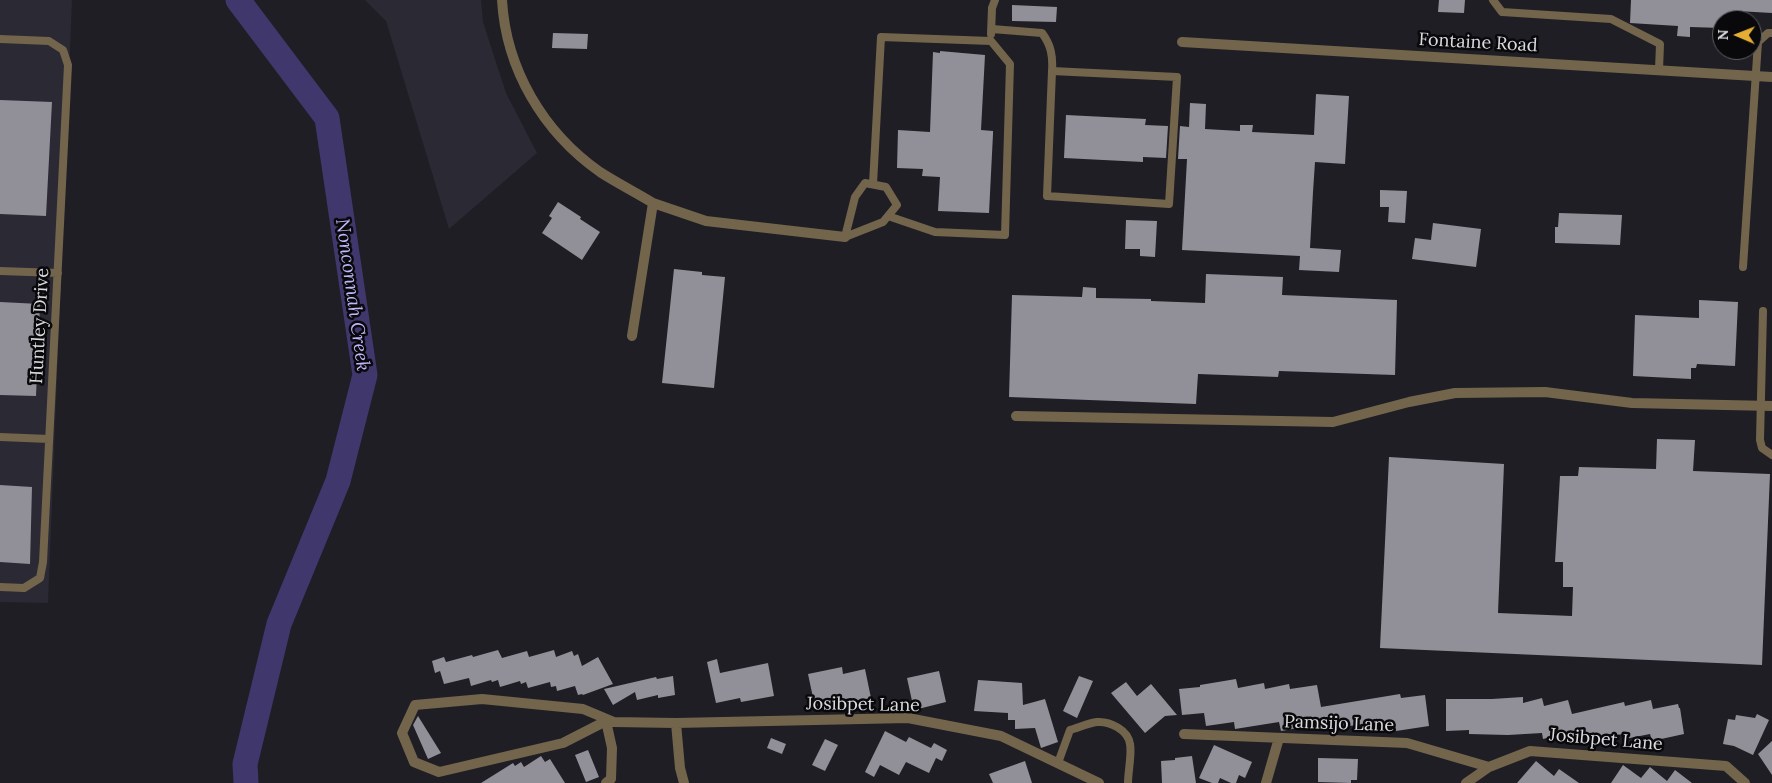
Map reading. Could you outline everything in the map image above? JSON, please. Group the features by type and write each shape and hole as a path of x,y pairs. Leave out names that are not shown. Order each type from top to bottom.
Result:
{"street":[{"path":"502,0 505,24 515,63 530,96 550,125 588,163 653,203 706,222 845,237"},
{"name":"Fontaine Road","path":"1182,42 1772,77"},
{"path":"632,336 653,203"},
{"path":"1016,416 1333,422 1409,402 1454,393 1544,392 1632,404 1772,406"},
{"path":"482,699 583,709 610,721 563,743 439,772 414,762 402,733 415,705 482,699"},
{"name":"Josibpet Lane","path":"610,721 676,723 908,718 1001,736 1099,783"},
{"path":"606,783 611,779 612,748 610,721"},
{"path":"676,723 680,768 684,783"},
{"name":"Pamsijo Lane","path":"1184,734 1407,743 1489,767"},
{"path":"1266,783 1279,738"},
{"name":"Josibpet Lane","path":"1466,783 1489,767 1530,751 1726,766 1744,780 1745,783"}],"lane":[{"path":"888,216 935,232 1005,235 1010,64 991,41 992,8 995,0"},
{"path":"1493,0 1502,12 1611,20 1660,44 1659,70"},
{"path":"992,29 1042,33 1049,42 1053,58 1052,70 1047,196 1169,204 1177,77 1052,70"},
{"path":"1743,267 1758,42 1772,33"},
{"path":"872,184 881,37 991,41"},
{"name":"Huntley Drive","path":"0,39 49,41 63,50 68,65 43,562 40,578 24,588 0,587"},
{"path":"865,183 886,187 897,205 888,216 883,222 845,237 855,197 865,183"},
{"path":"0,271 58,272"},
{"path":"1763,311 1760,440 1762,448 1772,455"},
{"path":"0,437 48,439"},
{"path":"1058,764 1070,730 1098,722 1106,724 1118,728 1127,734 1130,745 1128,783"}],"shaded area":[{"path":"0,0 72,0 48,603 0,602"},
{"path":"365,0 481,0 483,22 506,93 537,153 449,229 386,21"}],"building":[{"path":"1439,0 1465,0 1464,13 1438,12"},
{"path":"1631,0 1772,0 1772,13 1762,12 1762,10 1712,10 1712,28 1690,27 1690,37 1677,36 1678,26 1630,23"},
{"path":"1012,5 1057,7 1056,22 1012,21"},
{"path":"553,33 588,34 587,49 552,48"},
{"path":"940,51 985,55 981,130 993,131 989,213 938,211 940,177 922,176 923,169 897,168 898,130 930,132 933,52 940,53"},
{"path":"1316,94 1349,96 1345,164 1315,162 1313,192 1310,248 1341,250 1339,272 1299,270 1300,256 1182,250 1187,159 1178,159 1180,126 1189,127 1190,103 1206,104 1205,129 1240,131 1240,125 1253,125 1252,132 1314,135"},
{"path":"0,100 52,102 46,216 0,214"},
{"path":"1066,115 1146,119 1145,125 1168,126 1166,158 1143,157 1143,162 1064,158"},
{"path":"1380,190 1407,191 1405,223 1388,222 1389,207 1380,207"},
{"path":"558,202 600,232 582,260 542,233 552,218 549,216"},
{"path":"1559,213 1622,215 1620,245 1555,243 1555,227 1558,227"},
{"path":"1126,220 1157,221 1155,257 1140,256 1140,249 1125,249"},
{"path":"1433,223 1481,229 1476,267 1412,259 1415,238 1431,240"},
{"path":"674,269 702,272 702,275 725,277 714,388 662,383"},
{"path":"1206,274 1283,277 1282,295 1397,300 1395,375 1279,371 1278,377 1198,374 1196,404 1009,397 1012,295 1082,297 1083,287 1096,288 1096,298 1151,299 1151,301 1205,303"},
{"path":"1699,300 1738,302 1735,366 1697,364 1696,368 1691,368 1691,379 1633,376 1635,315 1699,318"},
{"path":"0,302 40,304 36,396 0,395"},
{"path":"1657,439 1695,440 1693,471 1770,474 1762,665 1380,648 1389,457 1504,464 1498,613 1572,616 1573,587 1563,587 1563,562 1555,562 1560,476 1578,476 1579,467 1656,469"},
{"path":"0,485 32,487 30,564 0,562"},
{"path":"498,650 502,658 527,651 529,657 554,650 556,657 572,651 574,656 578,654 582,666 598,657 613,684 578,695 575,686 557,691 556,686 551,687 550,682 528,688 526,682 521,684 520,681 500,687 498,680 492,682 491,680 471,686 469,678 444,684 440,671 435,673 432,661 444,657 446,662"},
{"path":"717,659 720,673 768,663 774,696 741,702 740,698 716,703 707,662"},
{"path":"842,667 843,674 865,669 871,698 815,707 808,674"},
{"path":"939,671 946,702 914,710 907,678"},
{"path":"673,676 675,695 658,698 658,695 637,700 635,692 613,705 604,689 656,677 657,679"},
{"path":"1079,676 1093,681 1077,718 1063,711"},
{"path":"1236,679 1238,688 1264,683 1265,689 1289,684 1290,689 1317,685 1321,707 1400,694 1401,698 1425,695 1429,726 1396,731 1395,725 1370,727 1370,723 1343,727 1343,723 1315,727 1315,725 1281,731 1279,722 1235,729 1234,722 1206,726 1204,713 1182,715 1179,689 1200,687 1200,685"},
{"path":"978,680 1022,683 1023,705 1045,699 1058,742 1041,748 1035,728 1015,729 1015,720 1008,720 1008,713 974,711"},
{"path":"1126,682 1137,696 1151,684 1177,715 1165,716 1145,733 1111,693"},
{"path":"1523,697 1523,703 1542,698 1544,706 1568,700 1572,714 1624,702 1625,706 1651,700 1653,709 1678,704 1684,734 1652,741 1650,734 1625,739 1623,734 1617,735 1617,733 1570,743 1567,733 1543,739 1542,733 1508,735 1469,734 1469,730 1446,731 1446,699"},
{"path":"1757,714 1769,720 1753,755 1734,746 1723,744 1728,719 1735,720 1736,715 1755,718"},
{"path":"418,716 441,753 428,759 413,725"},
{"path":"885,731 906,742 909,737 931,748 934,743 947,750 942,761 936,758 929,773 906,762 899,775 880,765 874,777 865,772"},
{"path":"771,738 786,744 782,754 767,748"},
{"path":"825,739 838,745 825,771 812,765"},
{"path":"1772,741 1772,775 1758,754"},
{"path":"1214,745 1252,762 1245,778 1239,775 1236,783 1220,778 1218,783 1212,783 1199,778"},
{"path":"588,750 599,777 586,782 575,755"},
{"path":"541,756 545,762 550,759 565,783 481,783 513,763 515,766 521,762 524,767"},
{"path":"1192,756 1196,783 1162,783 1161,761"},
{"path":"1318,758 1358,759 1357,780 1351,780 1351,783 1318,782"},
{"path":"1025,761 1032,783 993,783 989,774"},
{"path":"1536,761 1554,776 1559,769 1579,783 1517,783"},
{"path":"1623,765 1641,778 1650,767 1667,781 1675,770 1692,783 1611,783"}],"waterway":[{"name":"Nonconnah Creek","path":"238,0 327,118 365,375 338,481 279,624 245,764 246,783"}]}
